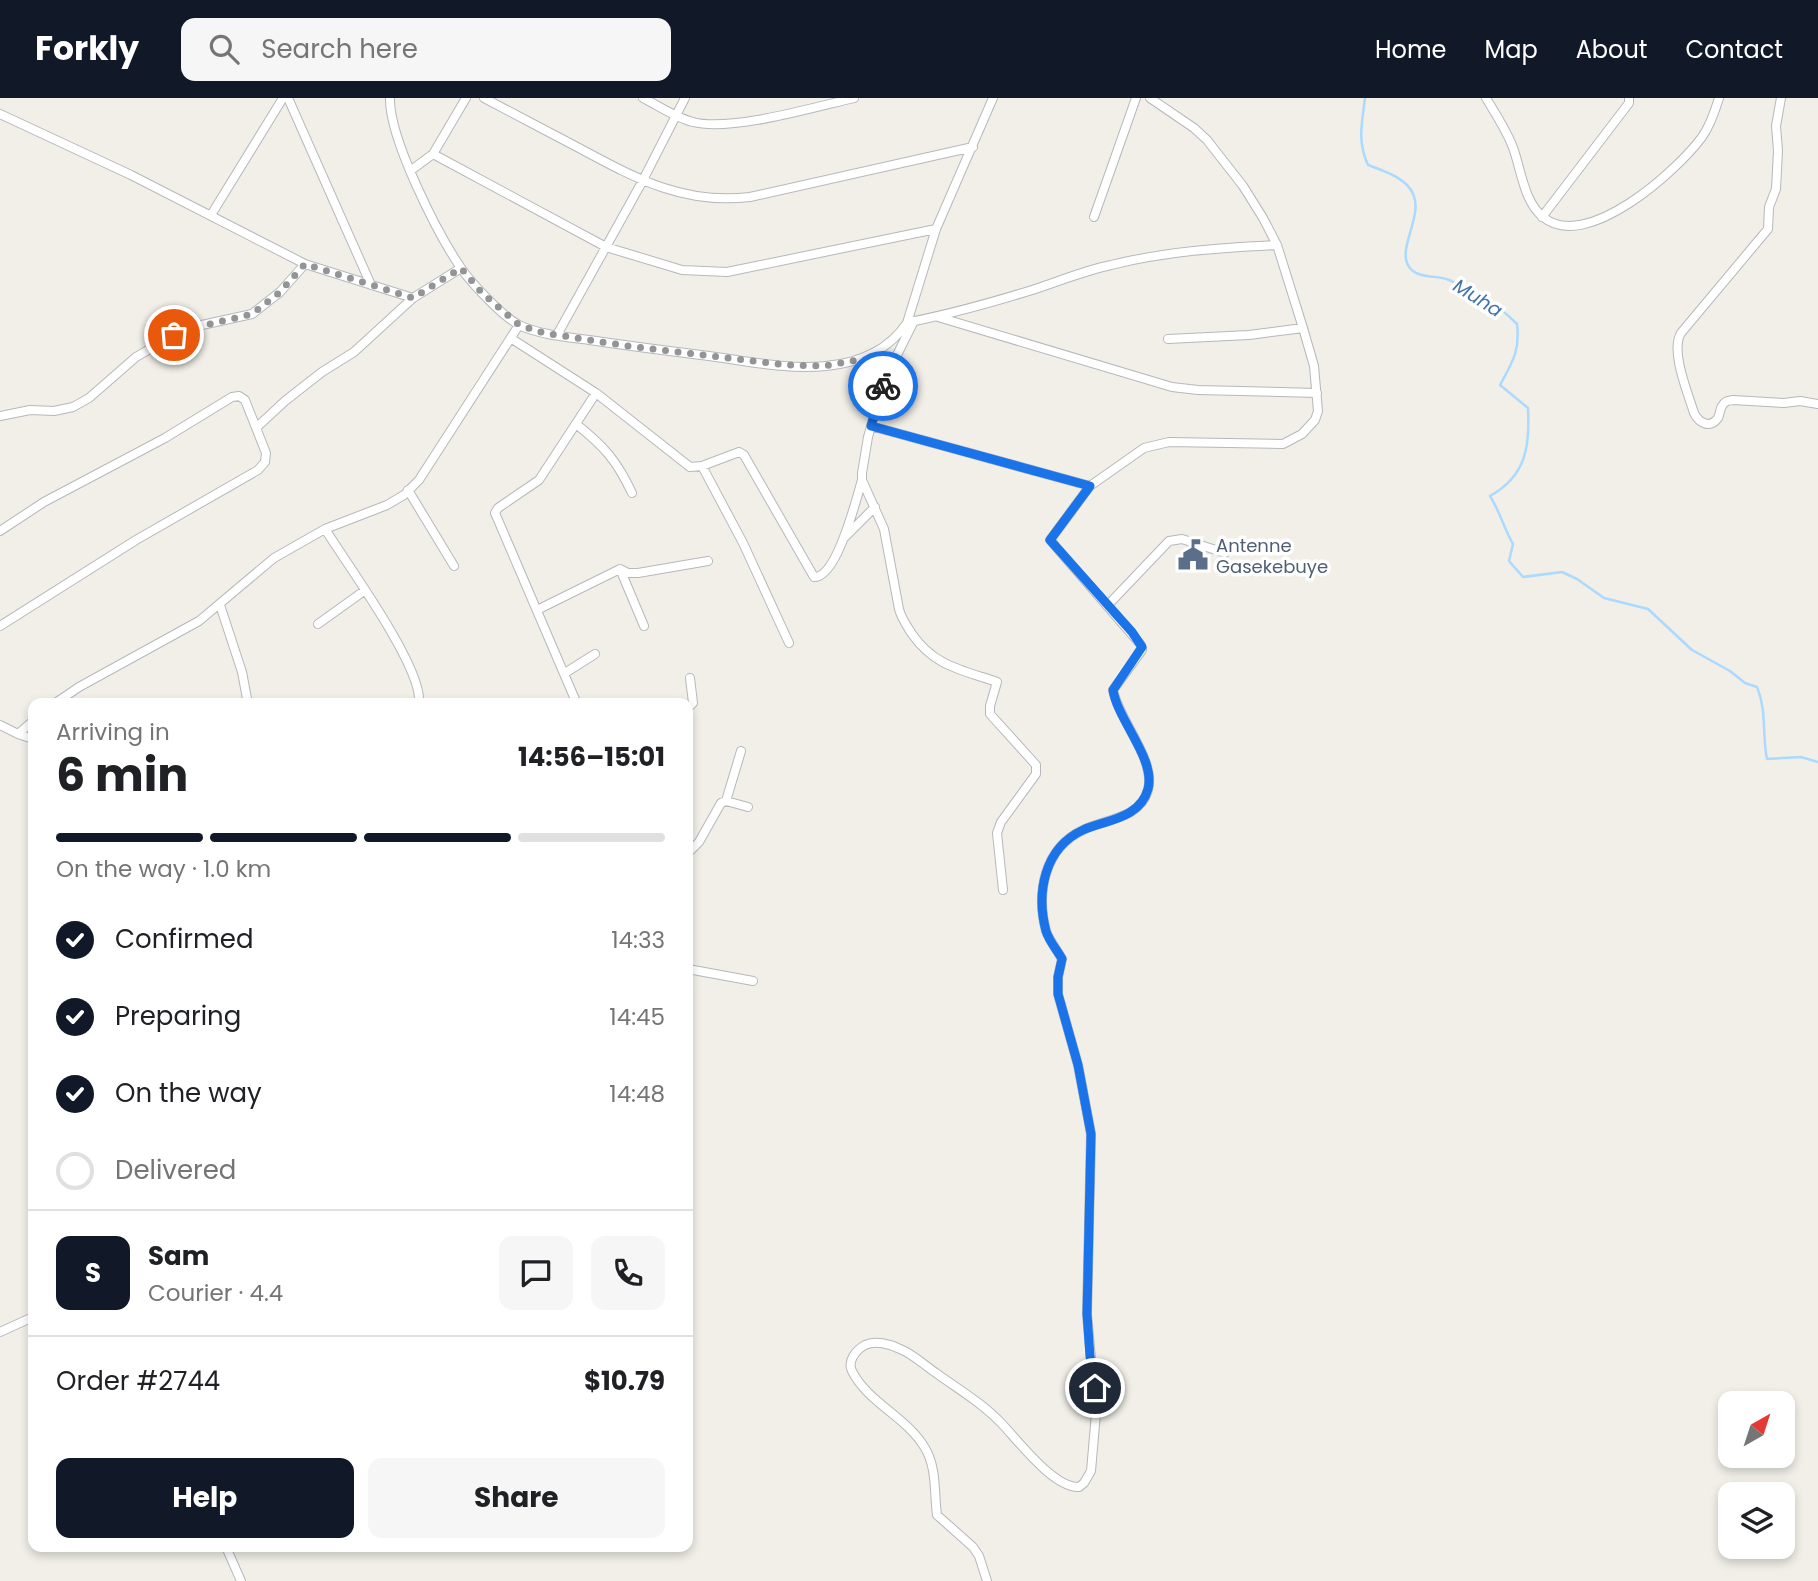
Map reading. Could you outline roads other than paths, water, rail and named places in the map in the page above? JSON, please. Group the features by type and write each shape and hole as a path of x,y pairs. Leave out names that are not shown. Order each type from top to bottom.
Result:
{"street":[{"path":"211,215 286,98"},
{"path":"286,98 371,285"},
{"path":"390,98 389,108 396,134 410,171 461,268 482,293 519,325 557,335 786,365 824,366 863,359 890,342 911,322 1028,291 1082,272 1203,248 1277,245"},
{"path":"410,171 433,154 466,98"},
{"path":"484,98 642,182 692,196 727,200 973,146"},
{"path":"643,98 693,122 716,124 752,120 854,98"},
{"path":"557,335 685,98"},
{"path":"512,339 596,393 690,467 702,466 739,452 744,455 814,577 822,577 828,571 843,539 862,480 871,426 886,376 911,322 936,229 993,98"},
{"path":"1094,217 1136,98"},
{"path":"987,1581 979,1556 973,1547 937,1515 932,1465 925,1447 907,1427 880,1406 852,1372 850,1365 851,1359 860,1348 868,1343 898,1347 974,1400 1003,1425 1039,1463 1063,1482 1079,1487 1091,1471 1097,1402 1087,1314 1091,1134 1078,1065 1058,994 1062,959 1046,933 1044,877 1046,866 1071,838 1084,829 1126,814 1137,807 1147,790 1147,765 1113,690 1142,647 1132,632 1050,540 1090,486 1144,448 1155,443 1213,441 1272,445 1294,440 1315,420 1318,411 1314,366 1304,328 1277,245 1264,218 1221,157 1194,128 1150,98"},
{"path":"1486,98 1512,145 1531,201 1542,217 1556,225 1580,226 1613,212 1644,193 1688,155 1704,134 1718,98"},
{"path":"1542,217 1629,103 1629,98"},
{"path":"1781,98 1776,127 1776,189 1769,207 1768,229 1681,333 1678,338 1678,358 1694,414 1703,424 1709,425 1715,421 1727,401 1818,404"},
{"path":"0,114 211,215 305,264 413,298"},
{"path":"433,154 606,247 682,270 727,272 936,229"},
{"path":"0,416 30,410 54,411 73,407 89,398 136,357 174,335 252,314 280,292 305,264"},
{"path":"257,427 322,372 354,352 413,298 461,268"},
{"path":"938,317 1172,387 1317,393"},
{"path":"63,698 199,621 274,558 325,529 387,505 408,490 419,480 519,325"},
{"path":"1168,338 1249,335 1304,328"},
{"path":"876,352 892,365"},
{"path":"863,359 886,376"},
{"path":"575,698 495,513 498,508 539,480 596,393"},
{"path":"0,531 44,502 165,438 232,397 239,396 244,400 257,427 266,453 265,462 258,470 136,540 0,626"},
{"path":"576,424 610,453 632,493"},
{"path":"871,426 1090,486"},
{"path":"702,466 743,543 789,643"},
{"path":"862,480 884,529 903,620 929,655 997,682 989,706 990,714 1036,765 1036,774 1001,822 997,833 1003,890"},
{"path":"408,490 454,566"},
{"path":"843,539 875,507"},
{"path":"325,529 401,648 419,698"},
{"path":"1108,605 1169,541 1182,539 1225,553"},
{"path":"620,569 628,573 638,573 708,561"},
{"path":"537,610 620,569"},
{"path":"620,569 644,626"},
{"path":"318,624 364,591"},
{"path":"220,606 242,672 247,698"},
{"path":"565,673 595,654"},
{"path":"690,678 692,698"},
{"path":"0,724 28,737"},
{"path":"18,734 28,725"},
{"path":"693,848 721,803 726,800 741,751"},
{"path":"726,800 748,807"},
{"path":"693,969 753,981"},
{"path":"0,1332 28,1319"},
{"path":"228,1552 241,1581"}],"waterway":[{"name":"Muha","path":"1365,98 1361,140 1368,165 1399,178 1414,195 1416,207 1407,242 1407,263 1417,273 1451,281 1465,291 1487,300 1517,324 1514,356 1500,385 1528,408 1526,448 1518,470 1502,488 1490,496 1513,544 1509,561 1523,577 1562,572 1604,598 1648,609 1692,650 1730,671 1745,683 1757,687 1762,705 1767,759 1801,757 1818,762"}],"place":[{"name":"Antenne Gasekebuye","path":"1193,555"}]}
